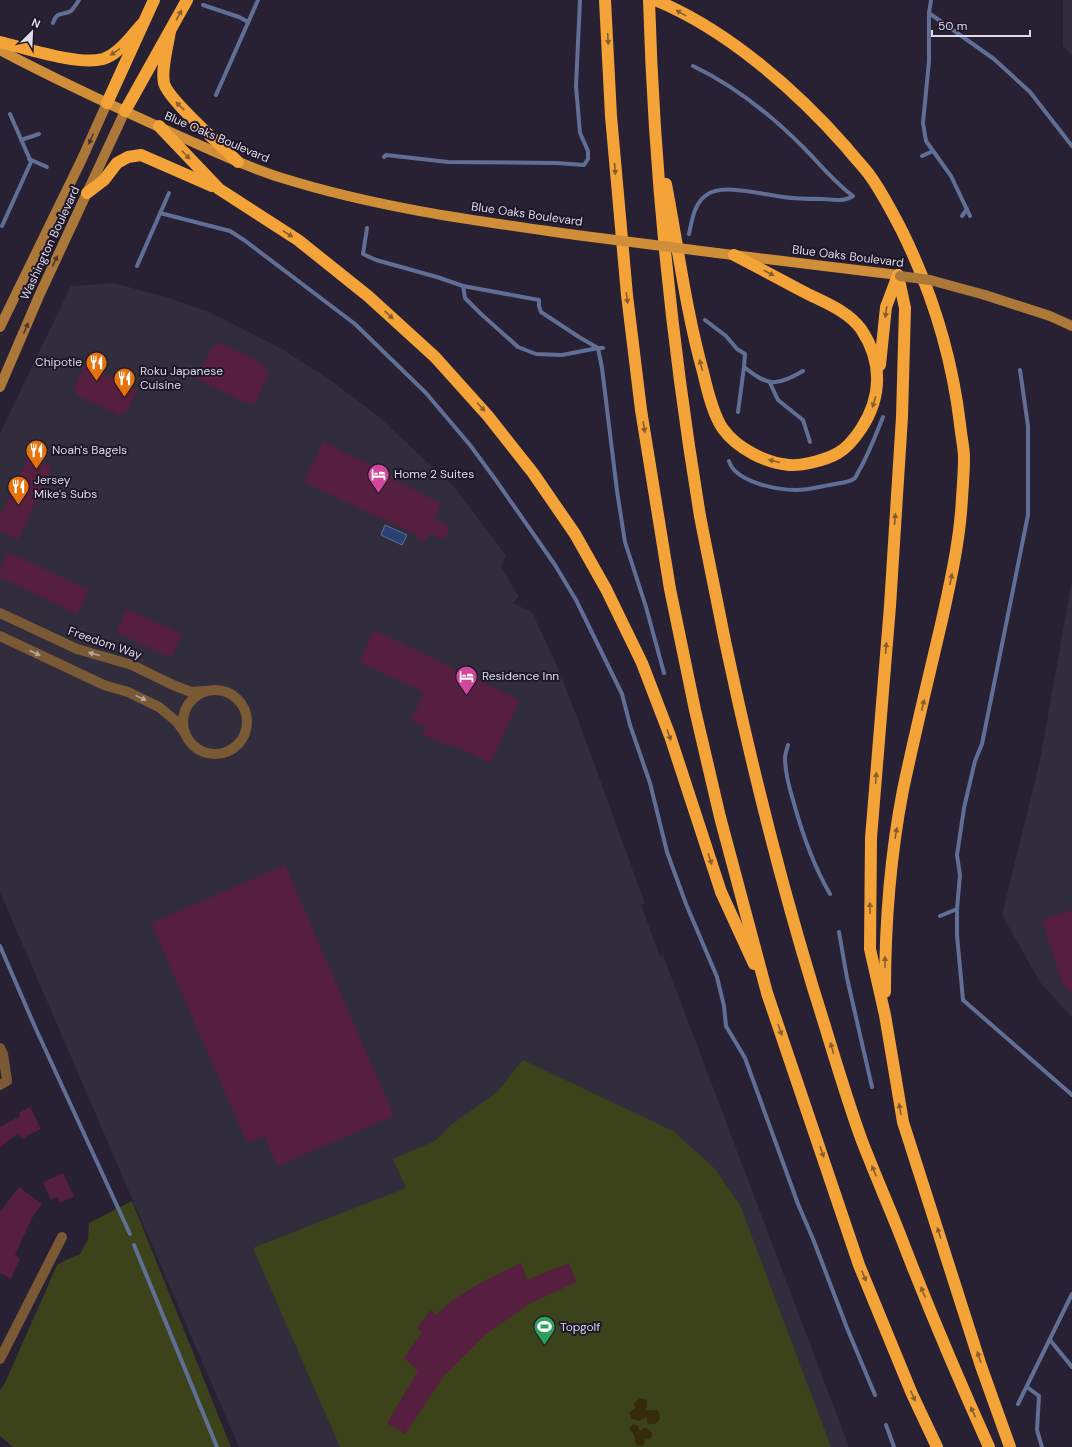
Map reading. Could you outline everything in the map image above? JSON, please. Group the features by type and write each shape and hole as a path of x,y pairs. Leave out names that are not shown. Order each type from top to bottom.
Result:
{"highway":[{"path":"107,103 154,0"},
{"path":"125,111 187,0"},
{"path":"605,0 611,116 627,295 642,410 670,589 695,710 720,817 767,993 859,1265 912,1394 937,1447"},
{"path":"649,0 650,53 654,118 668,290 683,405 701,517 738,704 764,815 795,929 862,1140 956,1375 989,1447"},
{"path":"656,0 706,26 770,72 798,97 836,136 869,174 911,250 944,339 953,376 964,456 958,540 904,790 895,842 885,942 885,1015"},
{"path":"0,42 77,60 103,59 118,51 142,24"},
{"path":"170,31 163,73 164,84 174,100 238,162"},
{"path":"654,118 696,347 710,399 723,428 740,446 761,458 790,465 814,462 838,453 855,437 869,416 876,398 886,307 899,275"},
{"path":"159,126 219,189"},
{"path":"87,193 104,180 117,163 128,157 141,154 219,189 298,240 368,296 435,357 488,416 533,473 575,534 606,589 642,663 670,736 721,892 767,993"},
{"path":"734,255 842,311 860,329 874,356 878,378"},
{"path":"899,275 905,308 902,417 890,606 871,838 870,949 885,1015 903,1122 981,1366 1010,1447"}],"main road":[{"name":"Blue Oaks Boulevard","path":"0,50 83,93 238,162 280,178 340,194 426,212 576,235 930,280 985,295 1050,316 1072,326"},
{"name":"Washington Boulevard","path":"0,327 81,161 107,103"},
{"name":"Washington Boulevard","path":"0,387 39,296 125,111"}],"street":[{"name":"Freedom Way","path":"0,613 77,649 132,665 191,692 204,691"},
{"path":"0,636 104,685 128,692 159,707 176,722 195,747 210,754 227,752 240,742 245,735 247,727 248,718 246,710 236,696 229,692 220,690 204,691 196,695 186,708 183,716 185,733"},
{"path":"0,1048 3,1054 7,1081 0,1085"},
{"path":"0,1358 62,1237"}],"shaded area":[{"path":"1063,0 1072,0 1072,56 1063,46"},
{"path":"114,283 169,298 209,312 282,349 333,382 378,416 456,489 506,556 501,567 519,597 512,603 532,612 557,666 579,722 645,904 641,905 660,956 663,955 849,1447 239,1447 0,892 0,433 71,286"},
{"path":"1072,580 1072,1017 1040,982 1002,915 1040,760"}],"green space":[{"name":"Topgolf","path":"523,1060 673,1131 714,1168 740,1205 831,1447 340,1447 253,1248 406,1188 393,1159 435,1141 451,1125 496,1093"},
{"path":"132,1201 231,1447 13,1447 0,1436 0,1390 5,1383 57,1265 80,1254 88,1240 89,1223"}],"sand":[{"path":"640,1398 647,1400 647,1410 656,1410 659,1412 660,1419 655,1424 648,1424 646,1417 640,1421 632,1419 629,1413 635,1408 634,1403"},
{"path":"633,1424 638,1426 640,1431 647,1428 652,1433 650,1439 645,1438 644,1445 641,1446 636,1444 634,1435 630,1430 630,1427"}],"water":[{"path":"385,525 407,535 402,545 381,535"}],"building":[{"path":"218,342 267,366 265,370 269,372 254,405 246,401 245,403 197,379 213,345 216,347"},
{"path":"85,364 137,390 127,412 123,410 120,416 75,394 77,390 73,389"},
{"name":"Home 2 Suites","path":"323,442 393,476 392,479 441,503 434,519 450,528 444,540 430,533 425,542 415,537 416,535 304,482"},
{"path":"29,456 52,467 18,540 0,531 0,516"},
{"path":"8,552 89,590 77,614 0,577 0,569"},
{"path":"127,609 182,634 171,658 116,632"},
{"name":"Residence Inn","path":"374,630 520,700 490,763 451,744 450,747 422,734 426,727 411,720 424,692 359,662"},
{"path":"285,865 394,1116 277,1166 264,1136 247,1143 151,923"},
{"path":"1072,910 1072,994 1063,985 1042,920"},
{"path":"30,1107 41,1129 22,1139 18,1133 0,1148 0,1127 20,1116 19,1113"},
{"path":"63,1173 74,1196 60,1203 57,1197 51,1200 43,1182"},
{"path":"19,1187 42,1204 32,1218 15,1255 20,1258 11,1279 0,1273 0,1212"},
{"path":"521,1263 527,1280 569,1263 576,1282 529,1304 484,1336 444,1376 405,1434 387,1423 418,1371 404,1358 422,1332 417,1328 431,1310 436,1315 450,1302 480,1283"}],"waterway":[{"path":"53,23 56,16 71,11 79,0"},
{"path":"216,95 258,0"},
{"path":"384,157 386,155 448,162 557,163 584,165 588,159 588,151 580,133 576,86 580,0"},
{"path":"931,0 929,13 929,61 923,123 926,141 951,176 970,216"},
{"path":"203,5 239,17 248,22"},
{"path":"929,13 994,59 1030,92 1072,146"},
{"path":"689,234 691,223 698,204 705,196 712,192 721,190 743,190 788,198 835,200 842,200 853,196 791,135 765,112 723,82 693,66"},
{"path":"2,226 31,162 10,114"},
{"path":"21,140 39,134"},
{"path":"922,156 933,151"},
{"path":"29,159 47,167"},
{"path":"137,266 169,193"},
{"path":"962,216 967,209"},
{"path":"160,213 230,231 355,324 426,393 470,445 555,565 576,600 622,694 630,725 650,783 667,852 686,904 717,977 724,1006 726,1026 745,1058 798,1204 875,1395"},
{"path":"367,228 363,254 376,260 463,286 539,300 541,312 598,348"},
{"path":"463,286 465,298 518,347 536,354 562,355 598,348"},
{"path":"705,320 726,336 737,349 745,354 744,367 760,378 766,381 779,382 803,371"},
{"path":"603,348 598,348 602,368 617,491 625,542 646,607 664,673"},
{"path":"738,412 744,367"},
{"path":"1020,370 1028,426 1028,515 982,744 975,761 964,808 957,855 960,875 957,909 957,935 963,1000 1072,1095"},
{"path":"770,383 778,400 803,420 810,442"},
{"path":"729,461 739,474 748,479 768,486 788,490 806,489 848,481 855,478 870,449 883,417"},
{"path":"788,745 785,755 785,763 800,825 818,872 830,894"},
{"path":"940,916 957,909"},
{"path":"839,932 847,978 872,1087"},
{"path":"0,946 35,1027 130,1234"},
{"path":"134,1245 217,1447"},
{"path":"1018,1404 1072,1294"},
{"path":"1050,1340 1072,1367"},
{"path":"1027,1387 1039,1396 1037,1430 1042,1447"},
{"path":"886,1425 894,1447"}],"place":[{"name":"Chipotle","path":"97,382"},
{"name":"Roku Japanese Cuisine","path":"125,398"},
{"name":"Noah's Bagels","path":"36,470"},
{"name":"Home 2 Suites","path":"379,494"},
{"name":"Jersey Mike's Subs","path":"19,506"},
{"name":"Residence Inn","path":"467,696"},
{"name":"Topgolf","path":"545,1346"}]}
